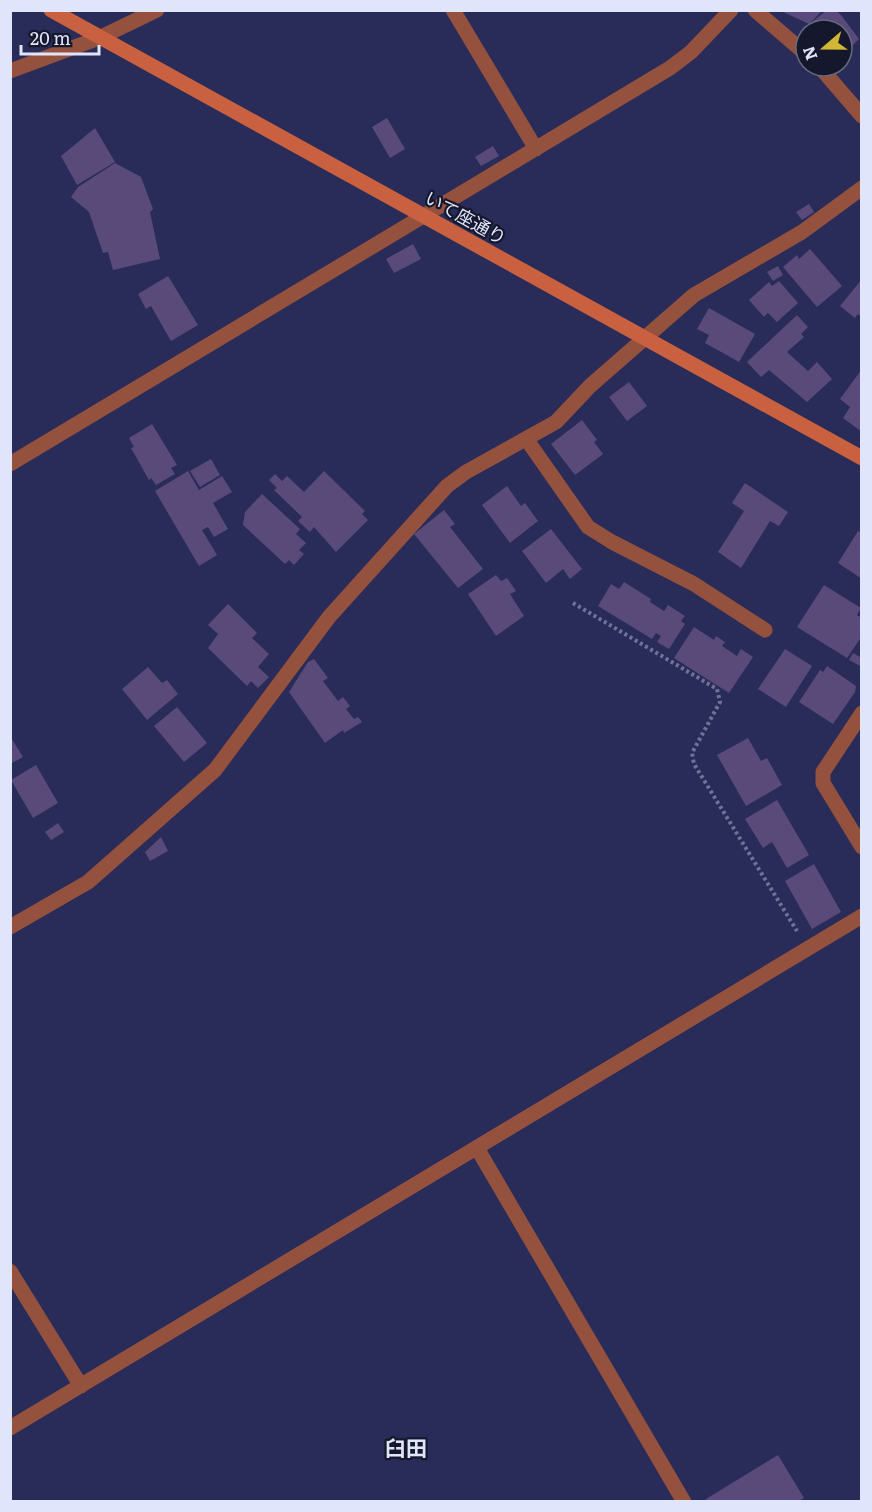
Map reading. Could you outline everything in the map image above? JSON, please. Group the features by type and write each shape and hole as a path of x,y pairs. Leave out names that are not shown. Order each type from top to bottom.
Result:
{"street":[{"name":"いて座通り","path":"51,10 861,458"},
{"path":"10,71 99,38 157,10"},
{"path":"453,10 536,149"},
{"path":"10,464 670,68 691,52 731,10"},
{"path":"754,10 794,44"},
{"path":"829,78 861,116"},
{"path":"10,927 88,882 215,770 329,617 447,486 466,472 556,422 643,339 694,295 802,232 861,188"},
{"path":"527,440 588,527 612,542 694,584 765,630"},
{"path":"861,713 823,772 823,783 861,848"},
{"path":"10,1428 861,916"},
{"path":"477,1148 684,1502"},
{"path":"10,1271 81,1386"}],"path":[{"path":"573,603 717,689 720,702 692,753 694,764 808,948"}],"building":[{"path":"779,10 823,10 815,18 796,18"},
{"path":"827,10 835,10 843,18 817,18"},
{"path":"854,32 859,39 854,44"},
{"path":"387,118 405,149 390,158 372,127"},
{"path":"95,128 115,162 77,185 61,156"},
{"path":"493,146 499,156 481,166 475,157"},
{"path":"115,163 141,177 153,209 150,212 160,259 113,270 108,252 103,253 89,212 71,197 78,187"},
{"path":"809,204 814,212 802,220 796,212"},
{"path":"413,244 421,259 394,273 386,259"},
{"path":"810,249 842,286 817,307 783,267 797,255 799,259"},
{"path":"778,266 783,275 773,281 767,272"},
{"path":"168,276 198,325 171,341 151,306 146,309 138,294"},
{"path":"862,279 862,317 858,314 855,318 840,306"},
{"path":"779,281 798,303 777,322 768,313 764,317 749,300 769,282 772,286"},
{"path":"709,308 755,334 739,362 705,343 709,335 697,329"},
{"path":"797,315 808,327 801,334 804,337 787,352 808,371 817,362 832,379 807,402 769,370 761,377 747,362"},
{"path":"862,369 862,432 843,418 850,407 840,399"},
{"path":"629,382 647,406 627,421 609,397"},
{"path":"582,420 597,440 594,442 603,454 575,475 551,444"},
{"path":"152,424 177,465 171,468 175,474 156,485 151,478 149,480 131,448 134,447 129,438"},
{"path":"211,459 220,475 200,487 190,471"},
{"path":"188,471 199,490 222,476 232,492 213,503 228,529 214,537 208,527 202,530 217,555 199,566 155,491"},
{"path":"324,471 365,511 362,514 368,520 336,552 314,527 310,532 298,521 302,517 274,490 277,488 269,480 275,474 282,481 287,476 304,492"},
{"path":"745,483 788,512 779,526 770,521 741,568 718,552 744,511 732,503"},
{"path":"507,486 521,506 525,503 538,521 510,543 482,505"},
{"path":"262,494 300,529 296,534 306,543 299,550 304,554 294,565 289,560 285,564 243,525 245,512"},
{"path":"444,510 455,524 450,527 483,569 458,588 414,534"},
{"path":"551,529 582,569 570,579 563,569 546,583 522,551"},
{"path":"858,531 862,533 862,579 838,563"},
{"path":"496,575 501,581 507,578 516,591 510,594 524,616 496,636 468,594"},
{"path":"624,582 651,599 650,602 664,611 668,605 685,616 681,621 685,624 669,649 657,642 661,636 656,633 652,639 598,606 611,584 619,589"},
{"path":"824,585 861,608 857,615 862,618 862,636 847,658 797,627"},
{"path":"228,604 257,633 252,638 269,654 258,667 269,677 258,688 251,681 247,686 208,648 218,634 208,625"},
{"path":"694,627 714,640 716,636 725,642 722,646 737,656 741,649 753,657 729,693 674,658"},
{"path":"785,649 812,666 786,707 758,689"},
{"path":"853,653 862,658 862,667 849,660"},
{"path":"314,659 328,678 323,681 338,701 343,697 350,706 346,709 354,719 358,717 362,722 344,733 343,730 325,743 289,692 308,662"},
{"path":"827,666 856,686 855,692 833,724 799,702 820,670 823,672"},
{"path":"148,667 162,683 167,680 178,694 147,720 122,689"},
{"path":"177,707 207,743 184,762 154,726"},
{"path":"10,736 23,757 10,764"},
{"path":"748,738 761,761 767,758 782,785 746,806 717,755"},
{"path":"36,765 58,803 33,818 11,780"},
{"path":"777,800 809,855 787,868 772,842 763,848 745,819"},
{"path":"58,823 64,832 51,840 45,832"},
{"path":"161,837 168,851 150,861 145,852"},
{"path":"814,864 841,912 812,929 785,881"},
{"path":"778,1455 804,1498 797,1502 707,1502 706,1499"}],"district":[{"name":"臼田","path":"406,1446"}]}
